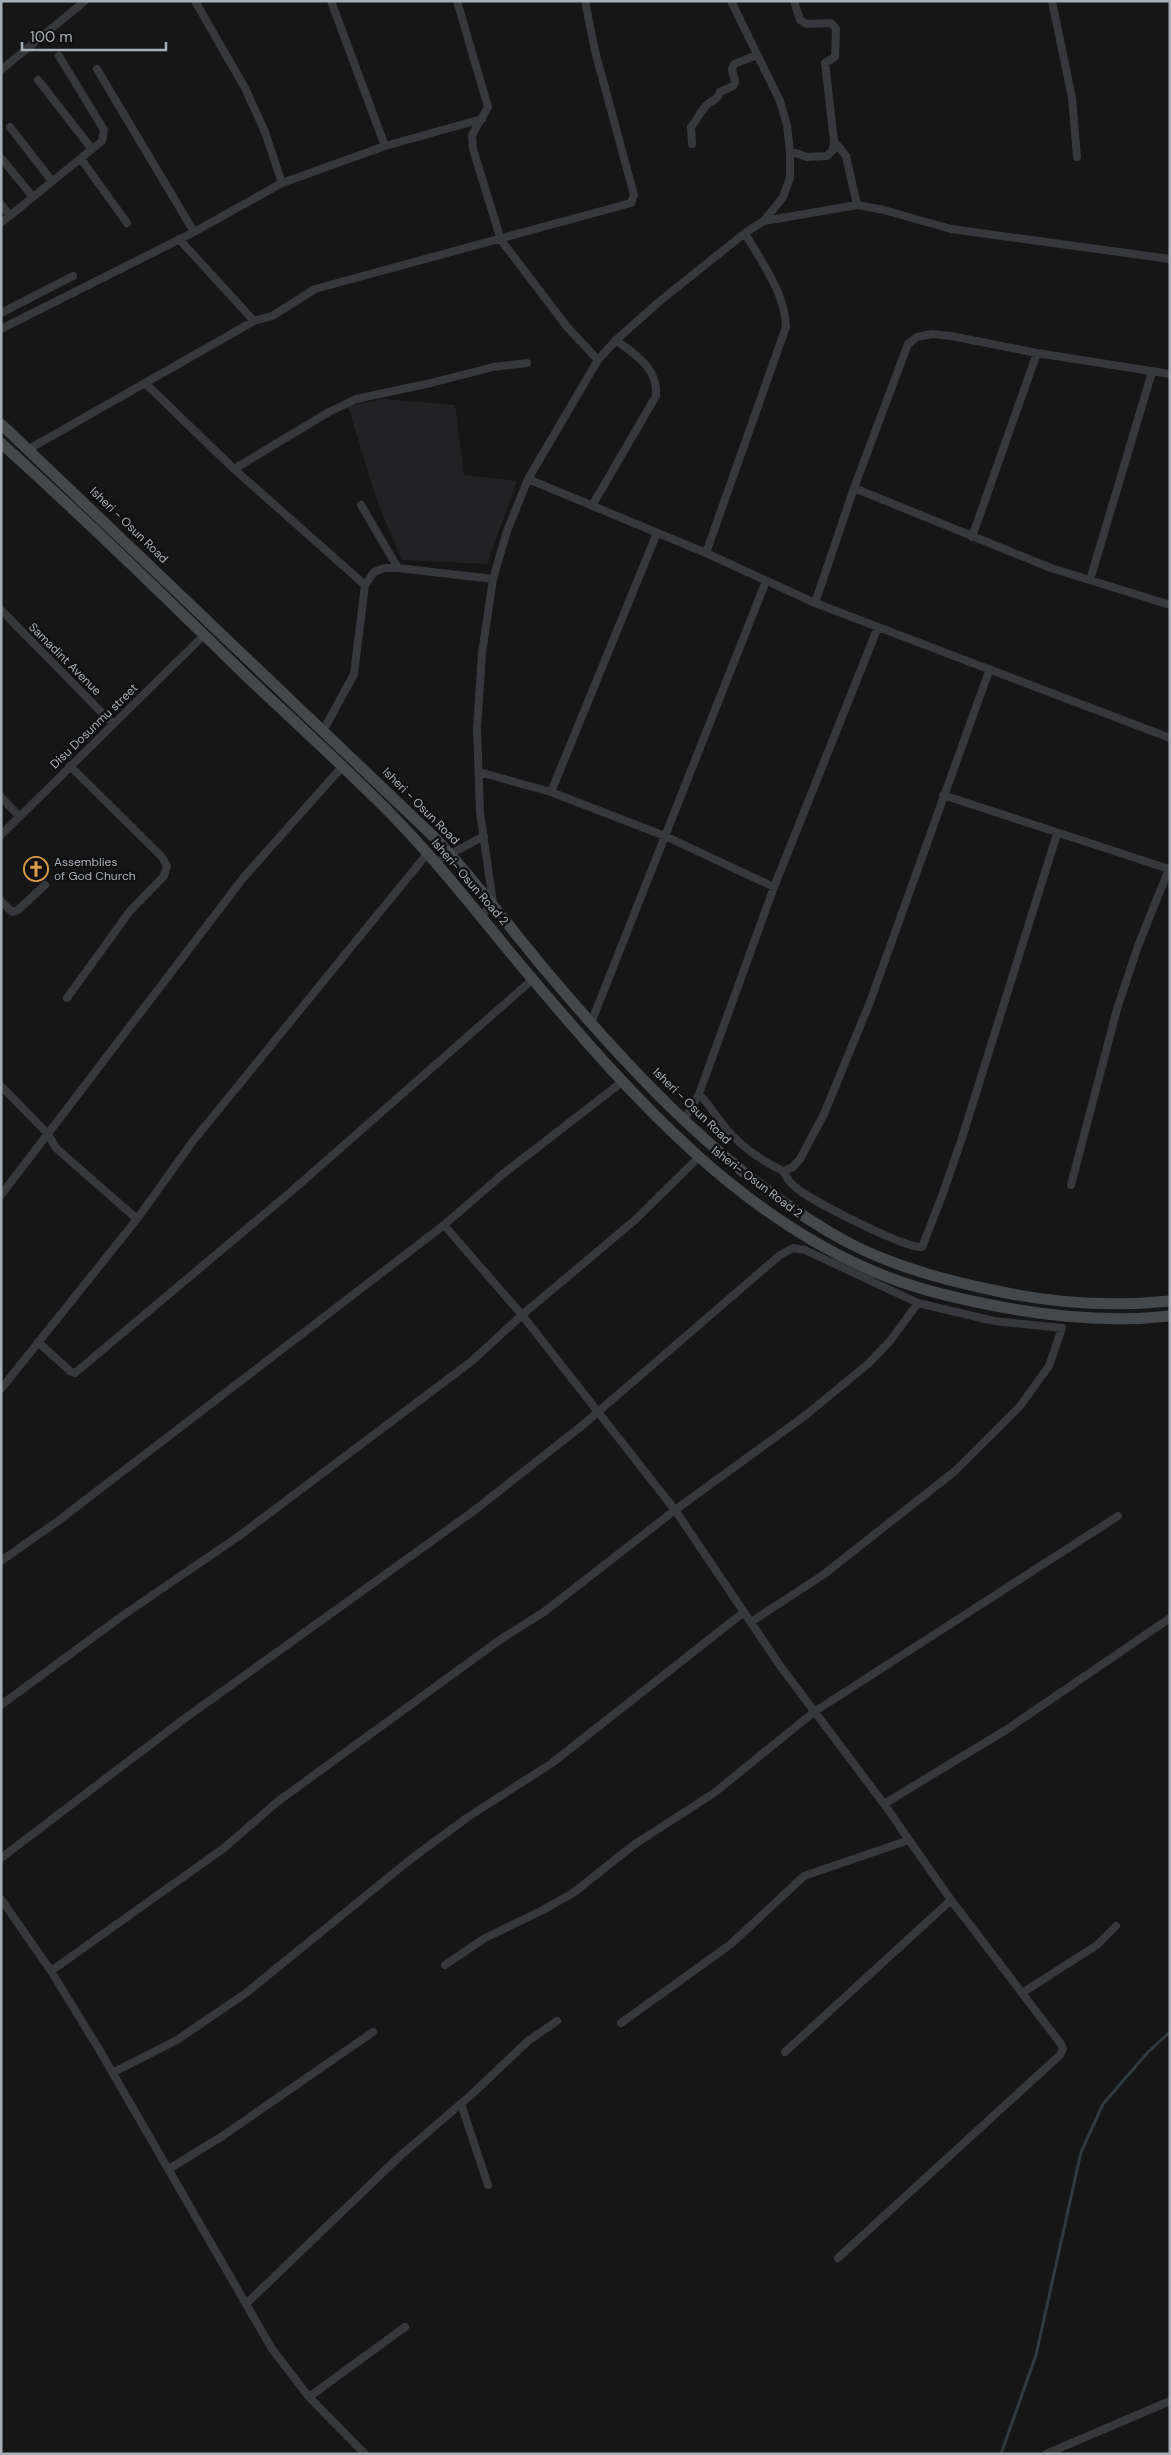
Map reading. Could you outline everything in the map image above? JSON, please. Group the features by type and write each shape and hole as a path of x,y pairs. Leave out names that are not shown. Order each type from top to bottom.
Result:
{"main road":[{"name":"Isheri - Osun Road","path":"1,424 450,854 493,903 546,971 591,1023 684,1120 747,1175 845,1241 898,1265 958,1283 1021,1296 1084,1303 1170,1301"},
{"name":"Isheri- Osun Road 2","path":"1,443 392,815 482,915 533,979 622,1082 720,1174 774,1215 806,1235 893,1279 954,1297 1019,1311 1084,1318 1170,1316"}],"street":[{"path":"1,70 85,1"},
{"path":"195,1 245,88 265,132 282,183"},
{"path":"331,1 385,146"},
{"path":"457,1 488,107 472,135 473,149 501,240 568,328 598,360"},
{"path":"29,449 254,321 272,316 315,289 631,204 634,196 595,51 585,1"},
{"path":"482,915 493,903 480,812 477,728 482,652 493,579 507,531 528,479 598,360 616,340 660,301 745,233 764,221 783,197 790,178 790,151 787,125 780,101 731,1"},
{"path":"790,151 807,157 827,156 833,150 834,140 825,62 835,57 836,28 831,23 807,24 800,20 794,1"},
{"path":"1052,1 1072,98 1077,157"},
{"path":"692,144 691,127 700,116 702,110 718,98 720,92 733,86 735,82 732,69 734,64 757,55"},
{"path":"1,223 102,141 104,130 59,56"},
{"path":"97,69 194,232"},
{"path":"38,80 92,149"},
{"path":"1,329 194,232 282,183 385,146 482,119"},
{"path":"10,127 52,182"},
{"path":"834,140 846,156 858,205"},
{"path":"1,158 33,197"},
{"path":"81,159 127,223"},
{"path":"1,204 10,216"},
{"path":"764,221 858,205 884,210 951,229 1170,259"},
{"path":"706,553 786,327 786,310 745,233"},
{"path":"179,239 254,321"},
{"path":"1,313 73,276"},
{"path":"815,602 854,488 908,344 918,337 932,334 951,336 1037,353 1170,374"},
{"path":"593,504 656,396 656,386 651,369 616,340"},
{"path":"972,537 1037,353"},
{"path":"234,469 329,412 356,399 493,367 527,363"},
{"path":"1090,580 1152,372"},
{"path":"146,384 234,469 365,585"},
{"path":"528,479 593,504 815,602 989,671 1170,738"},
{"path":"854,488 1051,568 1170,604"},
{"path":"361,505 398,568"},
{"path":"551,792 657,533"},
{"path":"323,731 354,674 365,585 374,572 384,568 398,568 493,579"},
{"path":"591,1023 766,581"},
{"name":"Samadint Avenue","path":"1,610 113,724"},
{"path":"684,1120 699,1094 774,887 878,627"},
{"name":"Disu Dosunmu street","path":"1,835 204,635"},
{"path":"783,1170 793,1167 800,1159 824,1114 870,1002 989,671"},
{"path":"67,998 130,911 164,876 167,866 162,857 70,766"},
{"path":"1,1195 244,878 342,767"},
{"path":"479,772 551,792 665,836 774,887"},
{"path":"943,796 1057,834 1167,867 1170,872 1138,946 1118,1009 1071,1185"},
{"path":"1,797 19,816"},
{"path":"699,1094 711,1106 722,1124 745,1147 783,1170 795,1187 876,1230 913,1246 922,1247 929,1233 962,1138 1057,834"},
{"path":"1,1389 137,1219 193,1141 431,858 450,854 484,836"},
{"path":"1,900 12,912 18,910 45,885"},
{"path":"38,1342 70,1371 75,1373 294,1189 533,979"},
{"path":"1,1561 58,1522 444,1225 503,1174 622,1082"},
{"path":"1,1086 48,1134 56,1148 137,1219"},
{"path":"1,1705 122,1616 150,1599 260,1520 472,1361 522,1315 635,1220 700,1156"},
{"path":"444,1225 522,1315 675,1510 814,1712 884,1804 951,1900 1063,2049 1060,2054 838,2258"},
{"path":"1,1858 184,1719 475,1510 598,1413 780,1255 793,1248 805,1250 918,1303 994,1321 1062,1328 1049,1366 1020,1406 955,1471 823,1575 751,1622"},
{"path":"51,1971 224,1848 277,1802 440,1682 544,1612 675,1510 806,1415 869,1364 890,1341 918,1303"},
{"path":"445,1965 485,1938 541,1911 573,1892 635,1844 714,1793 814,1712 1118,1516"},
{"path":"114,2072 177,2040 246,1993 411,1859 468,1817 552,1763 744,1612"},
{"path":"884,1804 1006,1730 1170,1618"},
{"path":"621,2023 731,1944 804,1876 909,1840"},
{"path":"1,1899 51,1971 114,2072 272,2349 309,2397 365,2454"},
{"path":"785,2052 951,1900"},
{"path":"1022,1993 1097,1945 1116,1926"},
{"path":"247,2304 400,2156 461,2104 528,2041 557,2021"},
{"path":"169,2169 221,2137 373,2032"},
{"path":"461,2104 488,2185"},
{"path":"309,2397 405,2327"},
{"path":"1046,2454 1170,2401"}],"shaded area":[{"path":"384,399 455,405 464,475 517,481 487,564 402,560 377,501 348,406"}],"waterway":[{"path":"1001,2454 1036,2355 1081,2152 1103,2104 1148,2052 1170,2032"}],"place":[{"name":"Assemblies of God Church","path":"36,869"}]}
